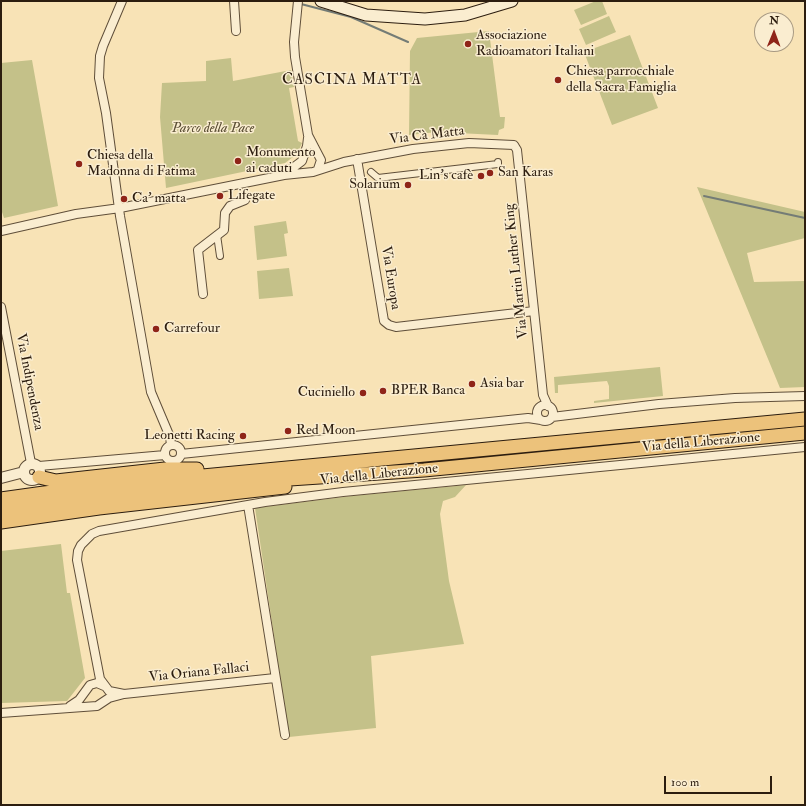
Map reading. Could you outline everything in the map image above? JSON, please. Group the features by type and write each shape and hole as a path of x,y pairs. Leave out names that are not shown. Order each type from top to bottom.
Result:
{"highway":[{"path":"1,499 139,483 805,419"},
{"path":"1,522 100,508 424,470 805,433"},
{"path":"33,472 56,481 165,469 194,470 341,458 423,456"},
{"path":"1,511 260,480 424,470"}],"main road":[{"path":"321,1 366,15 409,19 454,16 494,4 512,1"}],"street":[{"path":"122,1 102,46 99,71 151,392 170,437 171,445"},
{"path":"234,1 236,31"},
{"path":"291,1 296,20"},
{"path":"1,231 66,216 120,208 284,175 308,171 313,172 318,169 321,163 308,135 295,57 298,1"},
{"path":"308,135 303,158 303,167 308,171"},
{"name":"Via Cà Matta","path":"318,169 357,159 413,148 449,144 514,145"},
{"name":"Via Martin Luther King","path":"514,145 517,150 545,412"},
{"path":"284,175 311,152 318,156"},
{"name":"Via Cà Matta","path":"318,156 344,162"},
{"name":"Via Europa","path":"357,159 384,321 389,325 396,327 534,311"},
{"path":"371,172 378,178 498,164 498,162"},
{"path":"434,164 434,172"},
{"path":"203,294 198,250 224,230 225,213 230,206 245,200"},
{"path":"217,235 220,256"},
{"name":"Via Indipendenza","path":"1,307 33,472"},
{"path":"181,454 528,418 545,412 564,415 735,398 805,396"},
{"path":"171,445 178,447 181,454 175,461 169,460 165,455 166,448 171,445"},
{"name":"Via della Liberazione","path":"105,688 100,679 96,661 77,560 78,551 86,538 105,529 248,505 350,491 805,447"},
{"path":"6,477 64,465 165,455"},
{"path":"248,505 284,735"},
{"name":"Via della Liberazione","path":"88,688 95,672 96,661"},
{"name":"Via Oriana Fallaci","path":"124,694 275,678"},
{"path":"67,708 79,700 88,688 97,683 114,693 124,694"},
{"path":"88,688 85,698 93,705"},
{"path":"105,688 106,700"},
{"path":"1,713 100,705 106,700 124,694"}],"green space":[{"path":"596,1 602,1 607,14 581,25 574,10"},
{"path":"609,16 616,32 586,45 579,29"},
{"path":"489,31 500,117 505,117 504,128 499,130 498,135 437,132 409,135 410,51 417,38"},
{"path":"630,35 658,108 612,125 584,52"},
{"name":"Parco della Pace","path":"231,58 233,81 291,70 294,87 289,88 298,141 302,143 297,154 285,163 166,188 160,117 162,83 206,81 206,61"},
{"path":"32,60 58,206 4,218 1,209 1,63"},
{"path":"697,187 805,212 805,238 747,253 754,282 805,281 805,387 780,388"},
{"path":"286,221 288,233 284,234 287,256 257,260 254,226"},
{"path":"289,268 293,296 259,299 257,271"},
{"path":"660,367 663,396 594,403 594,401 609,399 609,386 607,381 558,385 558,393 555,393 554,377"},
{"path":"466,485 455,497 443,501 440,514 449,581 464,644 371,656 376,728 289,737 255,508 352,496"},
{"path":"61,544 67,593 70,593 85,678 67,701 1,703 1,551"}],"waterway":[{"path":"301,4 351,17 408,42"},
{"path":"704,196 805,218"}],"place":[{"name":"Associazione Radioamatori Italiani","path":"468,44"},
{"name":"Chiesa parrocchiale della Sacra Famiglia","path":"558,80"},
{"name":"Monumento ai caduti","path":"238,161"},
{"name":"Chiesa della Madonna di Fatima","path":"79,164"},
{"name":"San Karas","path":"490,173"},
{"name":"Lin's cafè","path":"481,176"},
{"name":"Solarium","path":"408,185"},
{"name":"Lifegate","path":"220,196"},
{"name":"Ca' matta","path":"124,199"},
{"name":"Carrefour","path":"156,329"},
{"name":"Asia bar","path":"472,384"},
{"name":"BPER Banca","path":"383,391"},
{"name":"Cuciniello","path":"363,393"},
{"name":"Red Moon","path":"288,431"},
{"name":"Leonetti Racing","path":"243,436"}],"district":[{"name":"CASCINA MATTA","path":"352,81"}]}
